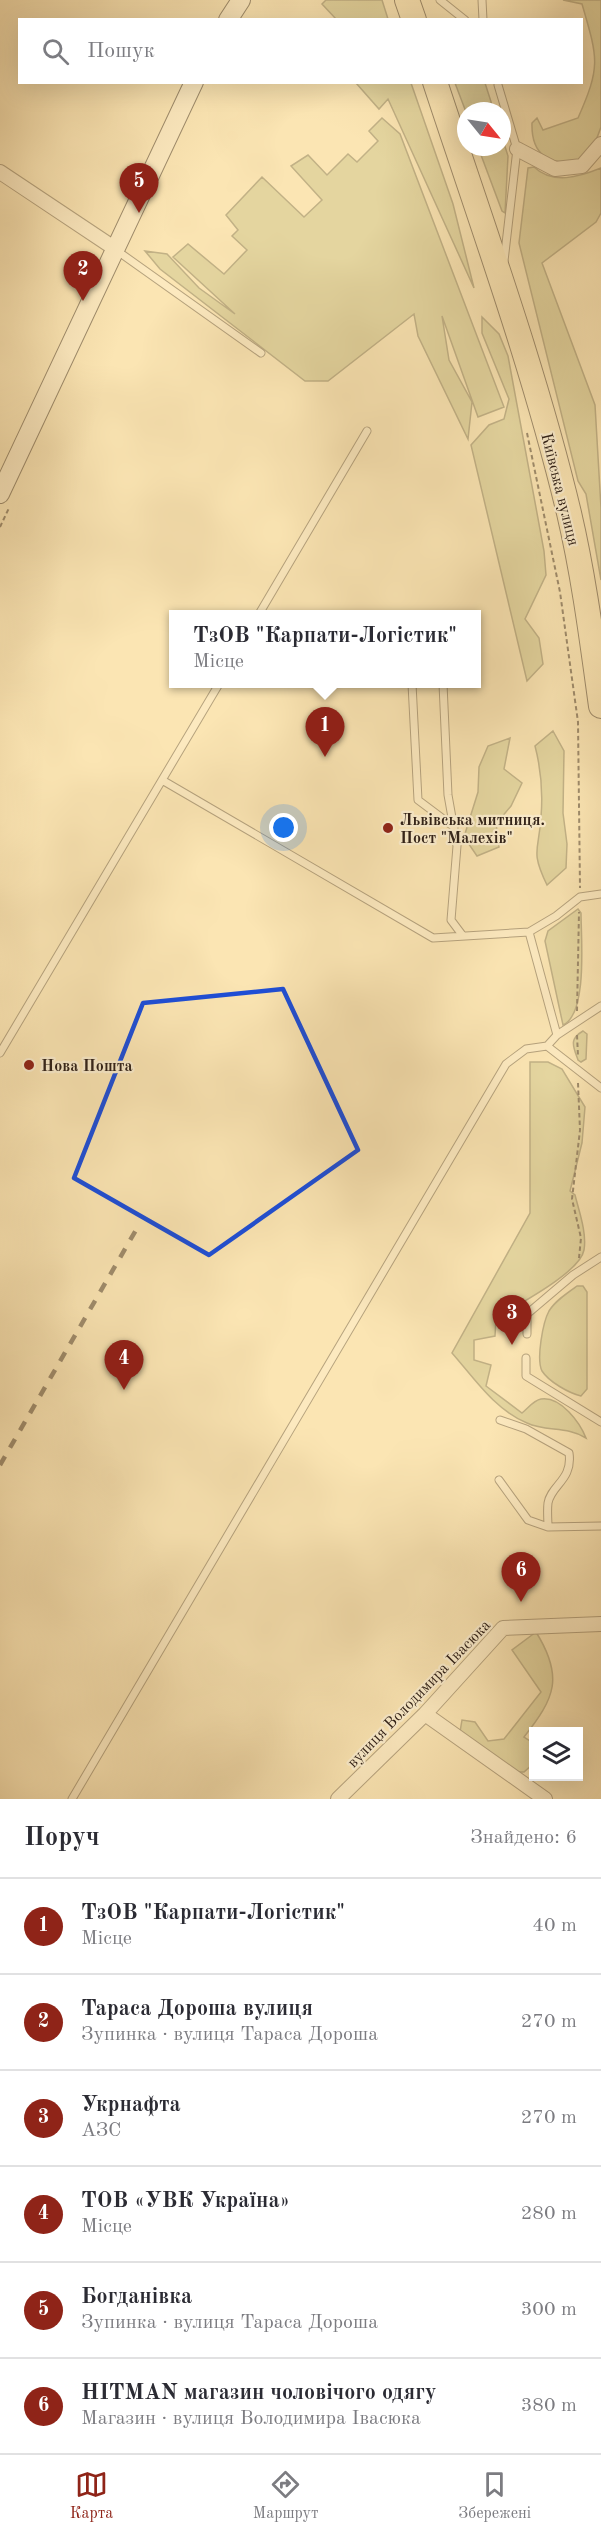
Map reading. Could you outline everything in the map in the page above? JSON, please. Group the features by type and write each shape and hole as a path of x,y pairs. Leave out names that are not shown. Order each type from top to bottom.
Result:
{"highway":[{"path":"407,0 413,18"},
{"name":"Київська вулиця","path":"436,84 533,379 569,514 596,625 601,706"}],"street":[{"path":"229,18 241,0"},
{"path":"0,494 193,84"},
{"path":"517,149 555,169 582,166 601,144"},
{"path":"0,172 114,248"},
{"name":"вулиця Володимира Івасюка","path":"338,1799 425,1714 503,1628 601,1624"},
{"path":"425,1714 545,1799"}],"lane":[{"path":"440,0 462,18"},
{"path":"482,0 483,18"},
{"path":"498,85 517,149 502,285"},
{"path":"114,248 261,352"},
{"path":"262,610 367,431"},
{"path":"0,1053 217,688"},
{"path":"412,688 418,800 454,827"},
{"path":"443,688 448,795 457,846 451,920 462,936"},
{"path":"162,780 433,938 529,932 556,916 580,897 601,894"},
{"path":"529,932 557,1035"},
{"path":"72,1799 506,1064 526,1049 547,1046 557,1035 601,1006"},
{"path":"547,1046 601,1088"},
{"path":"527,1334 527,1314 573,1275 601,1257"},
{"path":"526,1358 526,1376 601,1422"},
{"path":"500,1420 526,1429 569,1453 571,1463 567,1474 548,1501 548,1527"},
{"path":"499,1480 528,1520 548,1527 601,1526"}],"path":[{"path":"527,431 560,592 578,722 580,897 577,1023 580,1130 572,1200 582,1244 573,1275"}],"highlighted area":[{"path":"283,989 358,1150 209,1255 74,1178 143,1003"}],"shaded area":[{"path":"326,0 382,0 388,18 335,18 322,4"},
{"path":"563,0 601,0 601,127 595,143 578,162 558,162 544,156 538,150 532,134 532,123 537,118 543,130 578,118 594,74 594,51 582,4"},
{"path":"357,84 411,84 453,204 474,288 388,99 379,109"},
{"path":"455,84 485,84 491,102 462,102"},
{"path":"382,118 400,134 504,407 478,417 442,316 449,360 472,402 468,439 418,336 414,314 328,381 305,381 160,269 145,251 167,254 199,288 235,314 173,257 188,244 224,274 247,250 232,236 238,230 226,215 262,177 304,217 322,200 291,166 308,155 327,175 348,154 357,162 378,141 369,131"},
{"path":"481,156 508,156 505,213 502,211"},
{"path":"534,167 541,173 558,178 584,174 601,168 601,213 596,222 542,263 595,405 601,508 601,580 586,494 578,481 519,243 528,168"},
{"path":"482,317 499,334 508,356 544,551 546,575 525,619 539,638 543,664 527,681 471,445 489,425 504,419 509,399 482,333"},
{"path":"553,731 564,751 563,813 567,844 566,868 547,885 537,857 542,799 535,746"},
{"path":"510,738 504,769 522,783 511,806 496,824 499,847 477,856 464,837 478,792 479,767 488,746"},
{"path":"578,909 581,913 582,939 580,991 571,1018 563,1025 545,941 548,931"},
{"path":"583,1031 587,1034 586,1059 581,1062 578,1060 573,1043"},
{"path":"530,1062 548,1062 562,1069 585,1107 582,1143 570,1191 575,1195 582,1222 584,1250 571,1269 496,1318 495,1336 474,1340 474,1360 491,1365 486,1386 522,1413 541,1399 556,1402 574,1418 586,1438 571,1432 534,1426 515,1417 495,1402 452,1353 530,1213"},
{"path":"577,1286 583,1286 587,1292 587,1389 581,1396 554,1383 542,1371 540,1365 543,1332 549,1311"},
{"path":"536,1632 545,1648 553,1675 549,1699 524,1737 529,1740 529,1768 524,1772 511,1772 460,1732 462,1720 475,1722 488,1741 504,1739 541,1692 512,1650"}],"railway":[{"path":"0,1465 136,1230"}],"place":[{"name":"Богданівка","path":"139,213"},
{"name":"Тараса Дороша вулиця","path":"83,301"},
{"name":"ТзОВ \"Карпати-Логістик\"","path":"325,757"},
{"name":"Львівська митниця. Пост \"Малехів\"","path":"388,828"},
{"name":"Нова Пошта","path":"29,1065"},
{"name":"Укрнафта","path":"512,1345"},
{"name":"ТОВ «УВК Україна»","path":"124,1390"},
{"name":"HITMAN магазин чоловічого одягу","path":"521,1602"}]}
